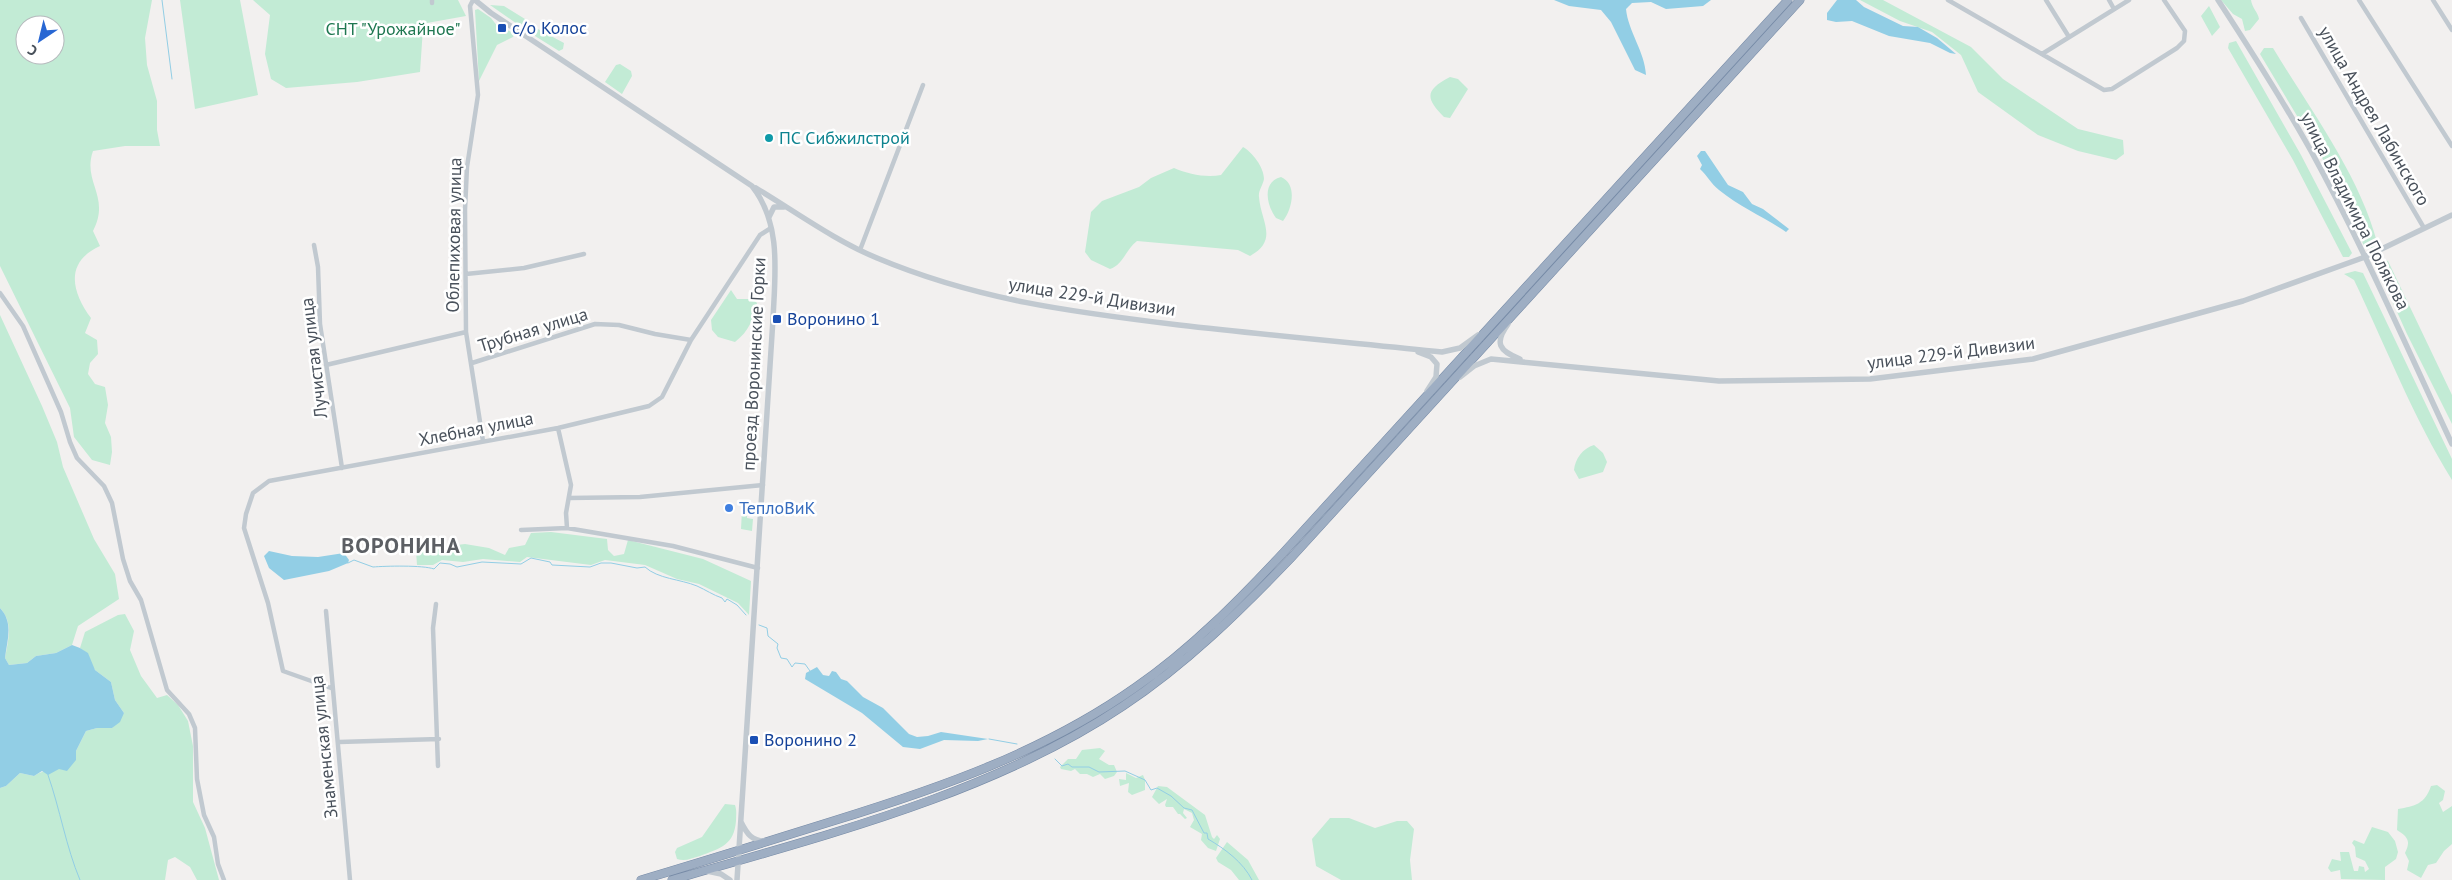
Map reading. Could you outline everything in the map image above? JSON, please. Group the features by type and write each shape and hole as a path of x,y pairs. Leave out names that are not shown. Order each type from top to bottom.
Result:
{"highway":[{"path":"641,880 962,779 1028,750 1092,716 1153,675 1197,639 1246,592 1788,0"},
{"path":"672,880 903,809 965,786 1041,753 1121,707 1178,666 1233,617 1290,559 1800,0"}],"street":[{"name":"проезд Воронинские Горки","path":"474,0 752,186 765,204 769,216 776,261 738,861"},
{"name":"Облепиховая улица","path":"474,0 470,6 478,95 467,167 465,210 466,332 483,441"},
{"path":"1948,0 2104,90 2112,89 2176,48 2184,40 2185,31 2164,0"},
{"path":"2046,0 2069,37"},
{"path":"2109,0 2114,9"},
{"path":"2042,54 2129,0"},
{"name":"улица Владимира Полякова","path":"2218,0 2256,58 2311,152 2365,257 2452,444"},
{"path":"2359,0 2452,146"},
{"path":"2433,0 2452,30"},
{"name":"улица Андрея Лабинского","path":"2301,18 2424,228"},
{"path":"860,250 923,85"},
{"name":"улица 229-й Дивизии","path":"752,186 860,250 970,291 1034,306 1079,313 1244,333 1442,352 1460,348 1479,334 1523,286 1551,260"},
{"path":"765,204 774,202 790,209"},
{"path":"769,216 772,209 778,206 790,209"},
{"path":"1526,361 1512,356 1502,349 1499,342 1503,332 1586,240 1612,206"},
{"name":"улица 229-й Дивизии","path":"1403,434 1424,417 1474,366 1490,359 1719,381 1870,379 2033,359 2243,300 2365,257 2452,215"},
{"name":"Хлебная улица","path":"331,688 283,671 268,603 244,528 246,514 253,493 269,481 558,428 644,408 658,401 668,387 691,340 760,235 771,228"},
{"name":"Лучистая улица","path":"314,245 318,267 320,324 342,468"},
{"path":"466,274 524,268 584,254"},
{"path":"0,293 23,326 61,412 70,442 78,458 104,486 112,504 130,581 141,600 167,690 189,714 195,728 197,779 204,815 214,837 218,864 224,880"},
{"name":"Трубная улица","path":"472,363 595,324 619,325 691,340"},
{"name":"Трубная улица","path":"326,365 466,332"},
{"path":"1318,515 1352,472 1428,390 1436,377 1438,367 1434,359 1407,348"},
{"path":"558,428 571,485 566,514 567,528"},
{"path":"570,498 640,497 763,485"},
{"path":"521,530 567,528 673,546 758,568"},
{"path":"436,604 433,628 439,740 438,766"},
{"name":"Знаменская улица","path":"326,611 331,688 338,742 350,880"},
{"path":"338,742 439,740"},
{"path":"741,820 746,833 752,838 772,840"},
{"path":"737,880 738,861"},
{"path":"705,870 721,874 730,880"}],"green space":[{"path":"0,0 152,0 145,38 147,65 157,101 157,130 160,146 125,146 93,151 91,172 99,208 98,219 93,231 100,246 81,260 76,269 75,278 79,298 91,318 85,333 97,340 98,354 90,363 88,374 95,384 105,387 108,405 105,423 111,437 112,452 110,465 92,460 74,437 70,408 0,266"},
{"path":"180,0 240,0 258,95 195,109"},
{"name":"СНТ \"Урожайное\"","path":"253,0 458,0 466,16 427,23 423,28 420,72 357,82 286,88 271,79 265,54 270,15"},
{"path":"1860,0 1883,0 1971,47 2003,79 2078,129 2123,140 2124,154 2116,160 2078,151 2038,135 1978,92 1961,55 1932,32 1900,21"},
{"path":"2221,0 2251,0 2259,19 2250,30 2245,31 2242,19 2233,14"},
{"path":"490,5 504,6 525,19 523,26 520,26"},
{"path":"2209,6 2220,27 2212,36 2201,16"},
{"path":"478,9 491,18 498,27 515,33 513,37 497,45 479,81 475,10"},
{"path":"536,28 564,43 563,49 559,51 535,36"},
{"path":"2236,41 2301,155 2352,253 2349,257 2343,257 2293,160 2228,48 2229,43"},
{"path":"2264,48 2273,48 2346,167 2369,217 2377,242 2372,248 2365,248 2330,171 2260,54"},
{"path":"620,64 631,71 632,76 622,94 605,82 616,65"},
{"path":"1450,77 1458,79 1468,89 1450,118 1444,117 1433,105 1430,95 1436,86"},
{"path":"1243,147 1257,160 1264,179 1259,195 1266,237 1264,244 1259,250 1250,256 1238,250 1137,241 1118,264 1110,269 1091,260 1085,252 1091,212 1102,201 1139,187 1151,178 1174,168 1197,175 1221,175"},
{"path":"1281,177 1290,185 1292,197 1289,210 1283,221 1276,218 1268,201 1268,189 1275,180"},
{"path":"2381,259 2388,261 2452,395 2452,424 2407,334 2375,263"},
{"path":"2355,271 2363,273 2452,459 2452,480 2412,407 2354,280 2344,274"},
{"path":"731,290 737,299 753,299 757,303 750,325 735,342 718,337 712,330 711,320"},
{"path":"0,315 42,406 57,442 63,467 94,539 115,574 119,599 78,626 72,645 56,653 36,656 27,663 9,665 5,658 9,626 0,608"},
{"path":"1594,445 1603,453 1607,462 1603,472 1579,479 1574,470 1576,462 1583,451"},
{"path":"742,510 747,510 747,518 753,519 752,531 741,529"},
{"path":"551,532 607,539 608,550 614,556 624,554 628,540 703,559 751,581 749,615 738,603 699,584 677,579 645,565 605,560 591,565 527,557 520,562 483,559 463,562 442,560 433,565 417,565 416,551 412,542 440,547 465,544 489,548 505,555 509,548 525,545 531,533"},
{"path":"125,614 134,631 130,650 141,676 157,698 167,695 178,705 188,721 193,746 193,802 205,828 219,880 197,880 190,867 175,857 168,860 165,880 0,880 0,788 6,786 20,773 34,776 44,771 60,768 75,760 76,751 86,731 97,728 112,728 124,713 115,700 111,682 95,670 88,654 80,648 85,632 118,615"},
{"path":"1100,748 1105,751 1099,759 1109,765 1114,765 1117,772 1114,776 1105,779 1100,774 1093,777 1087,774 1080,774 1075,769 1071,771 1061,769 1060,767 1068,759 1076,759 1082,750"},
{"path":"1126,773 1136,778 1143,775 1145,790 1132,795 1128,792 1129,783 1120,786 1119,779 1126,780"},
{"path":"2437,785 2445,791 2443,800 2439,803 2443,812 2452,806 2452,844 2444,851 2436,863 2428,865 2421,878 2407,870 2409,861 2405,853 2408,842 2406,837 2397,830 2398,809 2419,803 2426,797 2431,786"},
{"path":"1158,786 1167,787 1205,815 1212,837 1214,839 1217,835 1220,839 1216,851 1208,848 1201,840 1202,834 1190,827 1194,820 1192,813 1184,809 1183,813 1187,818 1185,819 1173,807 1166,807 1167,799 1159,804 1152,797"},
{"path":"725,804 735,805 736,809 735,829 729,841 720,848 700,856 686,860 677,859 675,852 677,848 702,837"},
{"path":"1330,818 1349,818 1375,828 1397,821 1407,821 1414,829 1410,860 1412,880 1341,880 1316,866 1312,839"},
{"path":"2372,827 2388,832 2395,841 2398,852 2396,859 2385,867 2385,880 2341,879 2340,870 2331,872 2328,868 2332,859 2341,861 2340,852 2349,852 2354,871 2358,871 2359,866 2364,867 2365,872 2369,869 2365,861 2356,857 2355,847 2352,843 2354,840 2364,844"},
{"path":"1227,842 1248,860 1259,880 1239,880 1231,870 1218,862 1216,858"}],"water":[{"path":"1554,0 1711,0 1703,6 1666,9 1651,2 1632,3 1626,9 1627,17 1643,58 1646,75 1635,70 1611,22 1601,10 1569,6"},
{"path":"1837,0 1856,0 1864,7 1903,26 1918,27 1937,38 1956,54 1930,43 1889,36 1852,21 1836,22 1827,20 1827,13"},
{"path":"1701,151 1705,151 1728,185 1743,192 1752,204 1763,209 1789,229 1786,232 1735,202 1716,188 1700,169 1702,165 1697,156"},
{"path":"269,551 292,556 318,557 344,553 349,560 348,563 329,571 284,580 269,568 264,556"},
{"path":"0,608 7,620 8,626 5,658 9,665 27,663 36,656 56,653 72,645 80,648 88,653 95,670 111,682 115,700 124,713 120,722 112,728 97,728 86,731 76,751 76,760 67,771 59,769 48,775 42,771 34,776 20,773 6,786 0,788"},
{"path":"817,667 823,675 829,676 832,671 836,672 841,679 847,681 863,697 883,708 909,734 917,737 941,732 988,739 978,741 944,740 920,749 903,747 862,713 805,679 806,673"}],"waterway":[{"path":"162,0 172,79"},
{"path":"348,563 354,560 373,567 413,566 434,569 440,563 457,567 482,562 521,564 531,558 550,562 552,565 590,567 601,563 611,563 637,568 645,567 656,574 697,586 722,598 725,602 727,599 737,605 746,615"},
{"path":"759,625 767,628 768,636 778,644 777,648 781,658 787,659 792,667 795,663 805,664 810,671"},
{"path":"989,739 1017,744"},
{"path":"1055,759 1062,766 1068,764 1072,767 1089,767 1099,772 1125,771 1145,780 1151,790 1157,788 1171,796 1184,808 1192,810 1204,833 1207,833 1208,839 1233,856 1244,867 1252,880"},
{"path":"48,775 80,880"}],"place":[{"name":"с/о Колос","path":"502,28"},
{"name":"ПС Сибжилстрой","path":"769,138"},
{"name":"Воронино 1","path":"777,319"},
{"name":"ТеплоВиК","path":"729,508"},
{"name":"Воронино 2","path":"754,740"}],"district":[{"name":"ВОРОНИНА","path":"401,545"}]}
